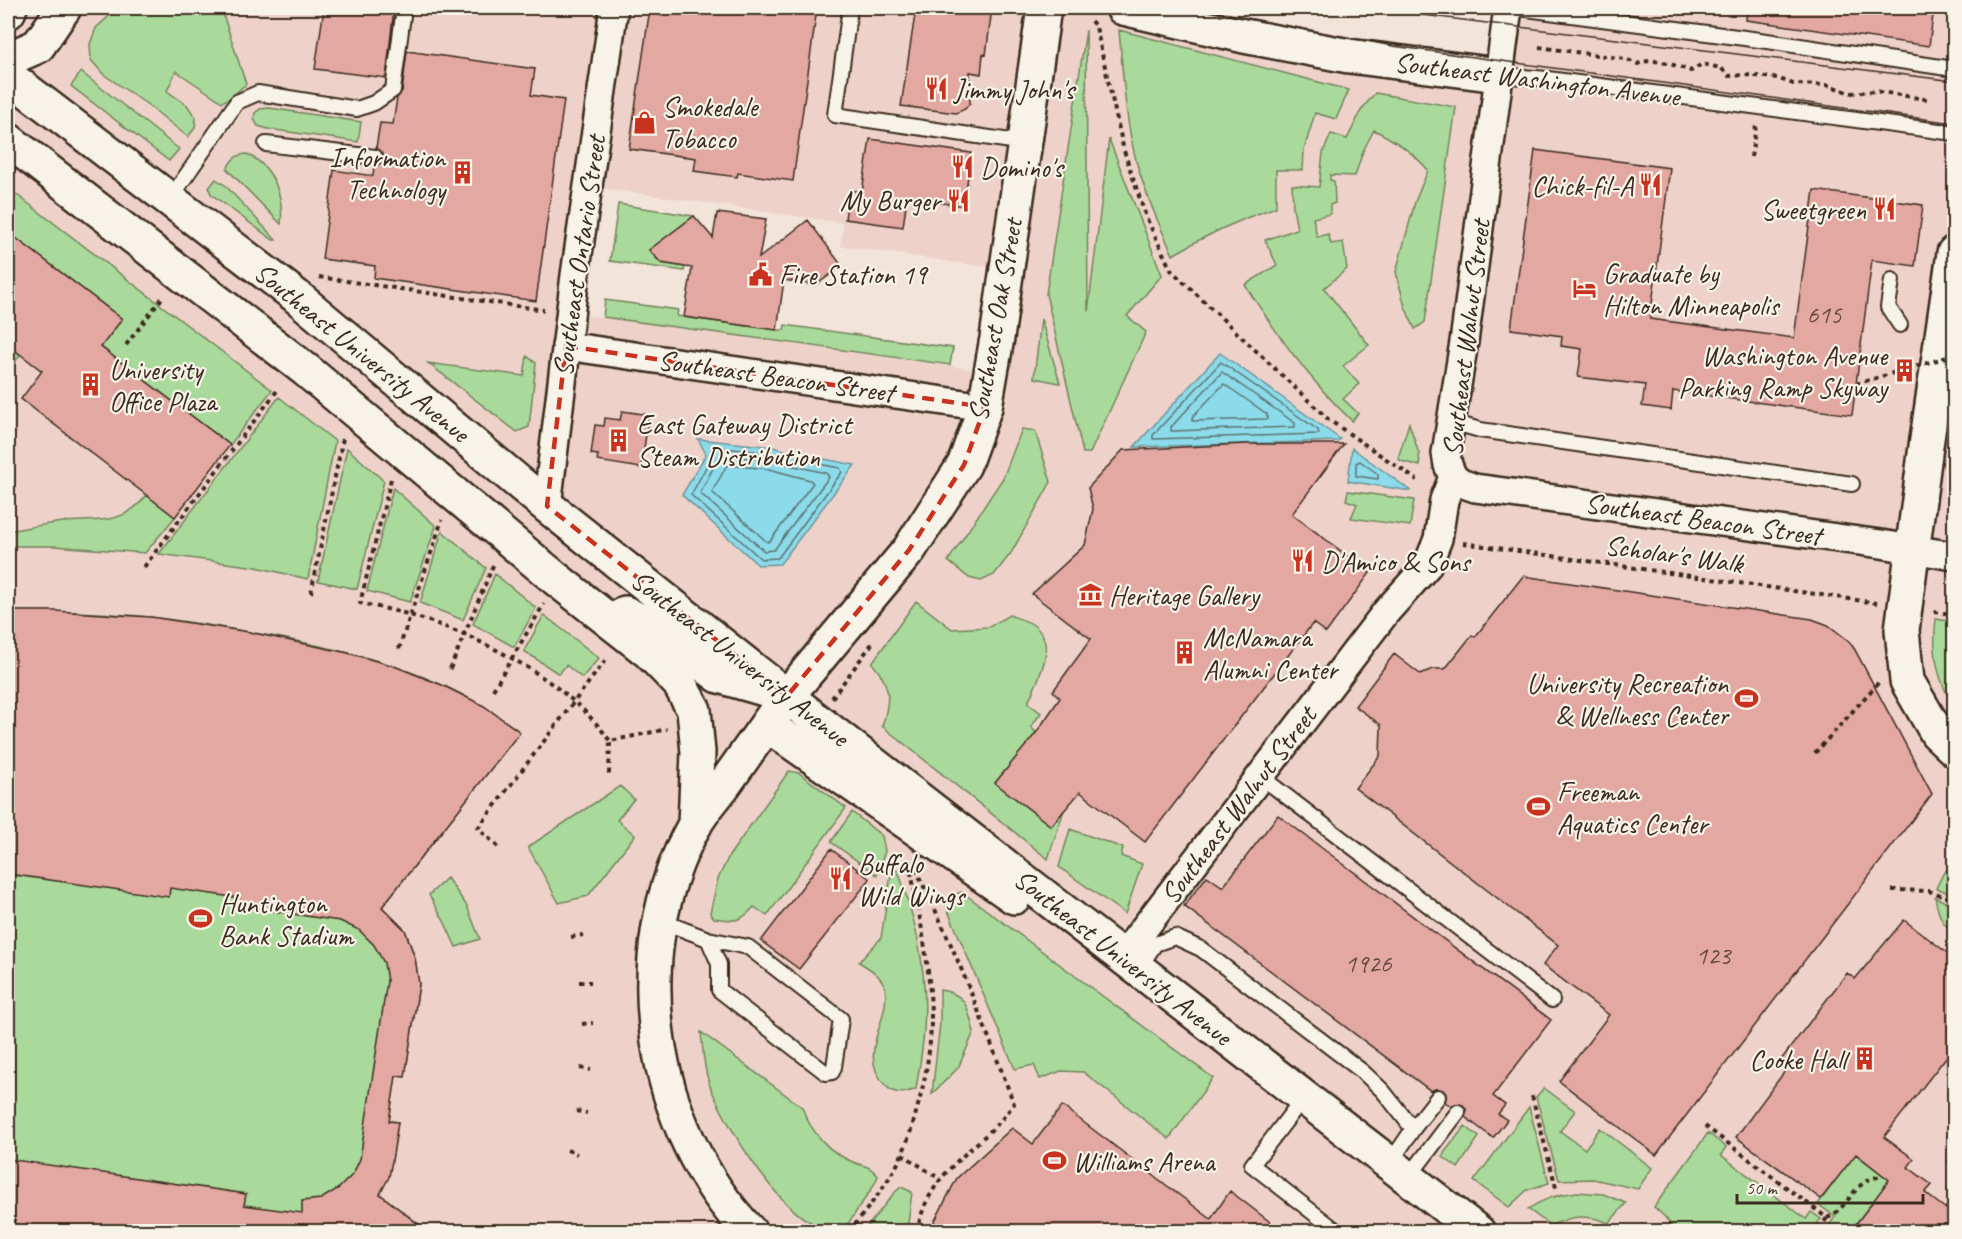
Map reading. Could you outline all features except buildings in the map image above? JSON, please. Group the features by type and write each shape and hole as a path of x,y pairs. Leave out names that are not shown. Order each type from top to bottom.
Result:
{"main road":[{"path":"8,12 10,8"},
{"path":"8,58 38,46 64,8"},
{"name":"Southeast Oak Street","path":"750,1232 736,1216 697,1159 678,1117 663,1070 655,1019 653,970 659,920 676,868 695,825 787,696 909,550 964,465 985,406 997,338 1044,8"},
{"name":"Southeast Washington Avenue","path":"1123,8 1244,36 1349,56 1498,75"},
{"name":"Southeast University Avenue","path":"8,76 296,296 548,506 787,696 1399,1171 1460,1223"},
{"name":"Southeast University Avenue","path":"8,140 306,370 550,591 649,652 679,683 694,710 698,752 695,825"},
{"path":"1954,253 1902,630 1907,681 1937,733 1954,748"},
{"path":"550,591 656,629 719,676 787,696"},
{"path":"767,725 1009,894 1131,963"}],"street":[{"name":"Southeast Ontario Street","path":"548,506 566,346 614,8"},
{"name":"Southeast Walnut Street","path":"1131,963 1260,776 1386,612 1427,566 1438,539 1444,500 1453,477 1446,453 1452,423 1508,8"},
{"name":"Southeast Beacon Street","path":"566,346 985,406"},
{"name":"Southeast Beacon Street","path":"1453,477 1475,488 1858,540 1954,556"}],"lane":[{"path":"170,199 237,102 258,93 357,109 374,103 393,90 404,8"},
{"path":"850,8 835,115 1025,143"},
{"path":"1519,8 1954,69"},
{"name":"Southeast Washington Avenue","path":"1498,75 1548,79 1954,133"},
{"path":"266,144 375,157"},
{"path":"1892,280 1888,307 1900,325"},
{"path":"1452,423 1480,430 1852,484"},
{"path":"1260,776 1552,1000"},
{"path":"659,920 708,939 748,947 841,1019 832,1072 825,1073 719,990 719,964 708,939"},
{"path":"1131,963 1155,944 1174,937 1201,949 1363,1072 1383,1091 1413,1129"},
{"path":"1304,1097 1252,1165 1338,1232"},
{"path":"1399,1171 1413,1129 1438,1097"},
{"path":"1399,1171 1458,1112"}],"path":[{"path":"1090,21 1096,27 1124,151 1146,217 1171,270 1329,420 1417,480"},
{"path":"1539,47 1625,59 1638,64 1646,60 1691,71 1702,64 1721,68 1729,76 1777,78 1793,84 1828,85 1851,93 1875,91 1931,100"},
{"path":"1751,157 1757,122"},
{"path":"315,276 544,310"},
{"path":"126,345 162,298"},
{"path":"1856,384 1954,355"},
{"path":"144,567 279,388"},
{"path":"311,593 343,438"},
{"path":"391,478 360,603 411,615 512,658 573,702 600,726 610,741 609,774"},
{"path":"399,649 442,520"},
{"name":"Scholar's Walk","path":"1453,542 1884,604"},
{"path":"450,669 494,563"},
{"path":"493,690 550,591"},
{"path":"1930,611 1954,614"},
{"path":"498,848 478,828 608,657"},
{"path":"1815,753 1880,681"},
{"path":"610,741 668,728"},
{"path":"849,1232 891,1177 914,1122 923,1088 931,1021 925,956 908,855 955,952 1014,1104 1003,1119 940,1179 920,1216 918,1232"},
{"path":"1892,890 1929,891 1954,900"},
{"path":"571,937 583,934"},
{"path":"579,982 591,981"},
{"path":"582,1024 593,1023"},
{"path":"580,1068 591,1070"},
{"path":"1532,1096 1557,1191"},
{"path":"576,1111 587,1113"},
{"path":"1705,1126 1827,1218"},
{"path":"567,1150 577,1154"},
{"path":"902,1154 940,1179"},
{"path":"1949,1159 1954,1177"},
{"path":"1817,1232 1827,1218 1834,1216 1849,1196 1867,1180 1883,1176"},
{"path":"1946,1209 1954,1199"}],"highlighted area":[{"path":"566,346 985,407 964,465 909,550 787,696 547,506"}],"shaded area":[{"path":"8,8 1123,8 1497,75 1508,8 1954,8 1954,1231 8,1231","holes":["587,186 843,223 841,246 1007,270 991,372 571,313"]}],"green space":[{"path":"118,8 221,8 246,84 222,102 176,71 167,91 187,105 196,118 195,128 188,137 148,105 103,74 91,60 90,44 96,28"},
{"path":"1086,30 1088,312 1109,139 1162,275 1127,316 1146,332 1090,453 1083,453 1046,294"},
{"path":"1119,30 1349,90 1336,119 1315,113 1304,150 1303,170 1276,170 1276,207 1223,228 1173,255 1149,199 1133,147 1125,97"},
{"path":"81,72 179,149 169,161 71,86"},
{"path":"1375,93 1456,107 1425,322 1415,329 1405,307 1396,272 1415,202 1428,170 1410,152 1374,130 1363,151 1355,176 1330,175 1330,180 1334,181 1335,203 1330,205 1330,214 1313,218 1317,237 1328,234 1331,244 1343,242 1347,269 1324,288 1369,345 1343,366 1359,384 1343,399 1358,413 1352,421 1294,356 1245,285 1277,265 1265,240 1297,229 1292,185 1319,187 1323,153 1331,134 1347,139 1362,109"},
{"path":"269,108 361,122 358,142 258,126 254,119 255,113 260,109"},
{"path":"247,154 264,166 275,183 281,203 281,224 227,169 234,158"},
{"path":"216,179 225,185 276,240 211,194 209,188"},
{"path":"8,188 272,390 230,445 101,347 122,319 8,232"},
{"path":"618,204 694,216 649,250 661,263 685,267 684,271 610,261"},
{"path":"605,300 678,310 677,316 777,330 784,330 785,325 953,348 950,365 603,317"},
{"path":"1041,319 1060,383 1034,378"},
{"path":"8,345 20,355 8,372"},
{"path":"527,356 536,363 529,427 517,432 428,363 524,376"},
{"path":"279,397 335,441 308,579 256,567 159,554"},
{"path":"1409,423 1419,454 1420,466 1398,458"},
{"path":"1022,429 1035,431 1051,482 1011,553 994,575 981,581 969,578 948,561 1003,478"},
{"path":"347,448 384,481 357,589 318,581"},
{"path":"393,488 436,526 410,602 367,591"},
{"path":"1348,491 1414,500 1410,526 1351,518 1357,504 1346,500"},
{"path":"147,495 175,517 145,553 54,546 8,546 8,531 56,523 109,519 129,512"},
{"path":"442,531 486,568 463,620 420,603"},
{"path":"495,574 536,608 514,647 473,624"},
{"path":"916,601 952,629 989,627 1009,615 1032,624 1045,641 1044,662 1028,703 1041,713 1031,727 1036,733 1064,810 1048,859 882,726 888,693 883,678 872,663"},
{"name":"Huntington Bank Stadium","path":"8,611 131,615 210,625 336,650 379,661 422,676 482,706 520,732 382,907 405,930 415,958 419,984 405,1077 396,1076 389,1121 398,1122 390,1168 380,1194 428,1231 8,1232"},
{"path":"544,615 599,658 582,678 566,665 559,674 524,651"},
{"path":"1936,619 1954,622 1954,706 1939,675 1935,653"},
{"path":"789,771 799,773 846,808 767,916 754,907 745,916 736,920 714,918 710,913 718,879 729,856"},
{"path":"620,786 634,799 617,820 635,835 588,896 559,903 528,847"},
{"path":"852,812 882,836 885,851 877,875 831,842"},
{"path":"1070,829 1123,848 1121,856 1142,864 1125,914 1059,867"},
{"path":"1954,863 1954,895 1936,888 1943,874"},
{"path":"892,868 898,871 916,929 923,969 925,1009 916,1089 901,1093 889,1089 877,1074 874,1049 883,1013 885,988 878,976 859,962 881,938"},
{"path":"447,878 467,906 480,939 456,947 429,895"},
{"path":"962,892 1213,1078 1169,1139 1083,1072 1061,1071 1040,1079 1034,1065 1015,1069 946,906 949,896"},
{"path":"1935,897 1954,906 1954,931 1943,921"},
{"path":"940,990 961,999 968,1009 974,1032 958,1068 932,1094 940,1023"},
{"path":"701,1032 802,1107 815,1133 828,1147 844,1158 870,1168 878,1176 870,1192 845,1226 829,1228 810,1222 776,1192 759,1171 731,1128 709,1084"},
{"path":"1544,1088 1575,1111 1560,1131 1585,1149 1600,1128 1652,1168 1638,1189 1593,1179 1559,1180 1536,1097"},
{"path":"1529,1107 1549,1183 1527,1190 1509,1207 1474,1181"},
{"path":"1465,1126 1479,1137 1458,1168 1443,1157"},
{"path":"1708,1133 1726,1147 1721,1155 1806,1219 1811,1212 1821,1219 1811,1231 1675,1231 1654,1207"},
{"path":"1855,1154 1890,1180 1850,1231 1825,1231 1835,1217 1818,1204"},
{"path":"901,1187 912,1192 907,1231 864,1231 894,1193"},
{"path":"1577,1192 1603,1194 1626,1203 1609,1223 1594,1218 1580,1217 1551,1226 1528,1209 1539,1202"}],"water":[{"path":"1220,353 1340,439 1338,441 1134,447"},
{"path":"698,439 773,447 855,465 780,564 758,565 682,495 706,454"},
{"path":"1352,448 1411,491 1348,481"}],"tram line":[{"path":"1191,8 1393,46 1954,123"},
{"path":"1367,8 1954,81"}],"place":[{"name":"Jimmy John's","path":"936,89"},
{"name":"Smokedale Tobacco","path":"644,122"},
{"name":"Domino's","path":"962,167"},
{"name":"Information Technology","path":"463,173"},
{"name":"Chick-fil-A","path":"1651,185"},
{"name":"My Burger","path":"958,200"},
{"name":"Sweetgreen","path":"1884,209"},
{"name":"Fire Station 19","path":"761,274"},
{"name":"Graduate by Hilton Minneapolis","path":"1585,289"},
{"name":"Washington Avenue Parking Ramp Skyway","path":"1905,371"},
{"name":"University Office Plaza","path":"91,385"},
{"name":"East Gateway District Steam Distribution","path":"619,440"},
{"name":"D'Amico & Sons","path":"1303,561"},
{"name":"Heritage Gallery","path":"1091,595"},
{"name":"McNamara Alumni Center","path":"1185,653"},
{"name":"University Recreation & Wellness Center","path":"1746,699"},
{"name":"Freeman Aquatics Center","path":"1539,807"},
{"name":"Buffalo Wild Wings","path":"840,879"},
{"name":"Huntington Bank Stadium","path":"201,919"},
{"name":"Cooke Hall","path":"1864,1059"},
{"name":"Williams Arena","path":"1055,1161"}]}
